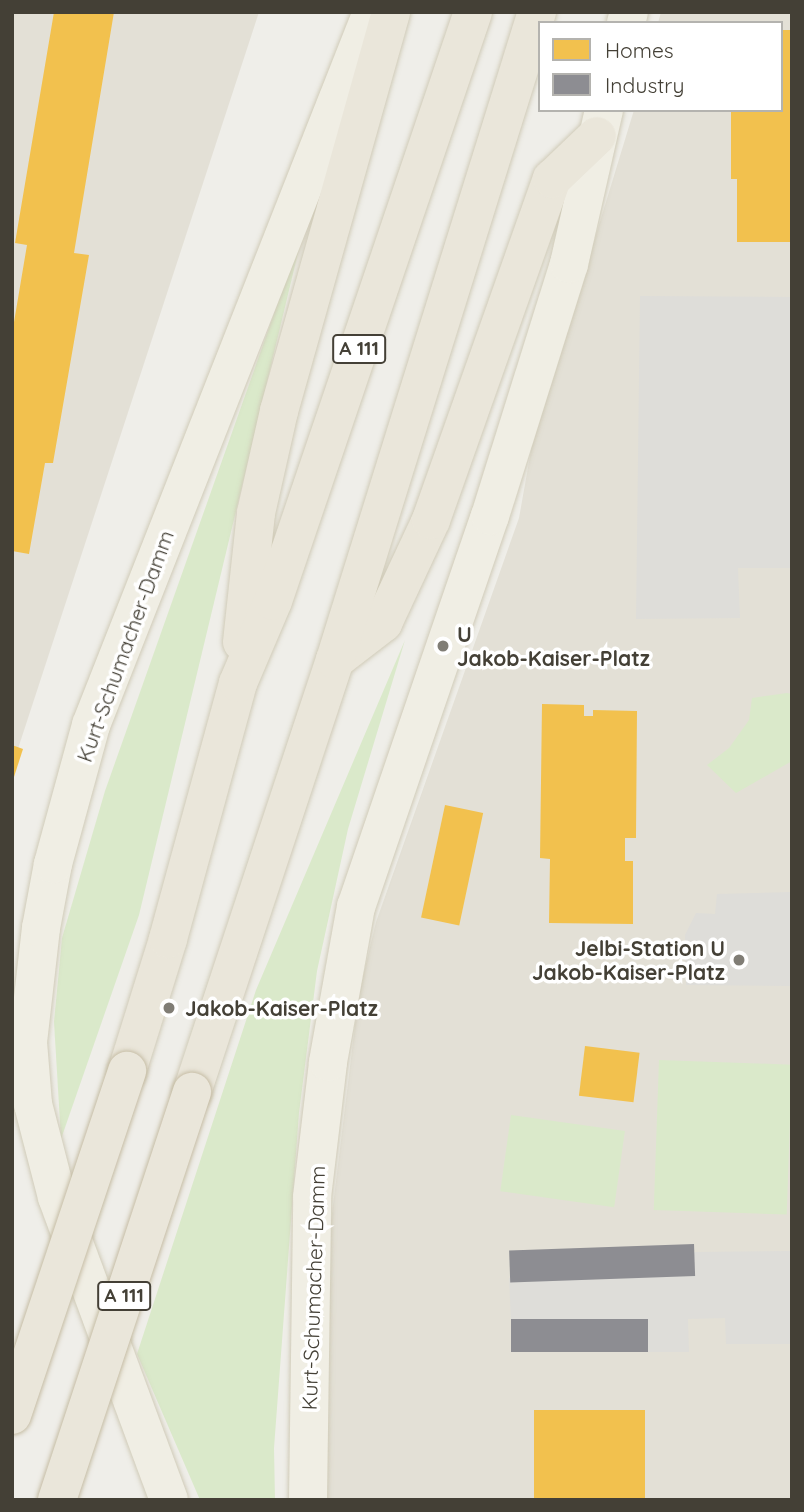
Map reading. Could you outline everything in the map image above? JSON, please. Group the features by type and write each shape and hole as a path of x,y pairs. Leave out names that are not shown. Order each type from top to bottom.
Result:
{"highway":[{"path":"237,683 256,513 264,475 334,208 391,12"},
{"name":"A 111","path":"12,1415 155,982 237,683 273,601 472,12"},
{"name":"A 111","path":"57,1500 335,660 537,12"},
{"path":"335,660 383,623 431,520 552,179 600,123"}],"main road":[{"name":"Kurt-Schumacher-Damm","path":"169,1500 57,1197 33,1104 29,1042 41,928 53,864 92,725 372,12"},
{"name":"Kurt-Schumacher-Damm","path":"308,1500 312,1197 328,1062 356,907 494,503 569,264 600,123"}],"shaded area":[{"path":"12,12 259,12 12,767"},
{"path":"661,12 792,12 792,1500 325,1500 330,1230 359,993 376,922 519,518 532,445 633,112 783,112 783,21 659,21"},
{"path":"640,296 792,297 792,568 738,568 740,618 636,619"},
{"name":"Jelbi-Station U Jakob-Kaiser-Platz","path":"792,892 792,986 686,985 685,935 696,913 715,914 717,894"},
{"path":"792,1251 792,1344 726,1344 725,1318 688,1319 689,1352 648,1352 647,1319 511,1321 509,1278 694,1276 694,1252"}],"green space":[{"path":"303,232 139,915 61,1139 54,1022 62,938 105,791"},
{"path":"405,640 348,829 317,971 299,1113 274,1448 275,1500 200,1500 137,1354 256,990"},
{"path":"792,694 792,761 736,793 707,765 729,748 749,720 752,698"},
{"path":"659,1060 792,1065 787,1215 654,1210"},
{"path":"511,1115 625,1131 614,1207 500,1191"}],"building: Homes":[{"path":"54,12 114,12 74,253 89,255 53,463 45,463 29,554 12,551 12,334 27,245 15,243"},
{"path":"783,30 792,30 792,242 737,242 737,179 731,179 731,112 783,112"},
{"path":"542,704 584,705 584,716 593,716 593,710 637,711 636,838 625,838 625,861 633,861 633,924 549,923 550,859 540,858"},
{"path":"12,745 23,749 13,780 12,780"},
{"path":"445,805 483,813 459,926 421,917"},
{"path":"585,1046 640,1053 633,1102 579,1096"},
{"path":"534,1410 645,1410 645,1500 534,1500"}],"building: Industry":[{"path":"694,1244 695,1276 510,1282 509,1250"},
{"path":"511,1319 648,1319 648,1352 511,1352"}],"place":[{"name":"U Jakob-Kaiser-Platz","path":"443,646"},
{"name":"Jelbi-Station U Jakob-Kaiser-Platz","path":"739,960"},
{"name":"Jakob-Kaiser-Platz","path":"169,1008"}]}
